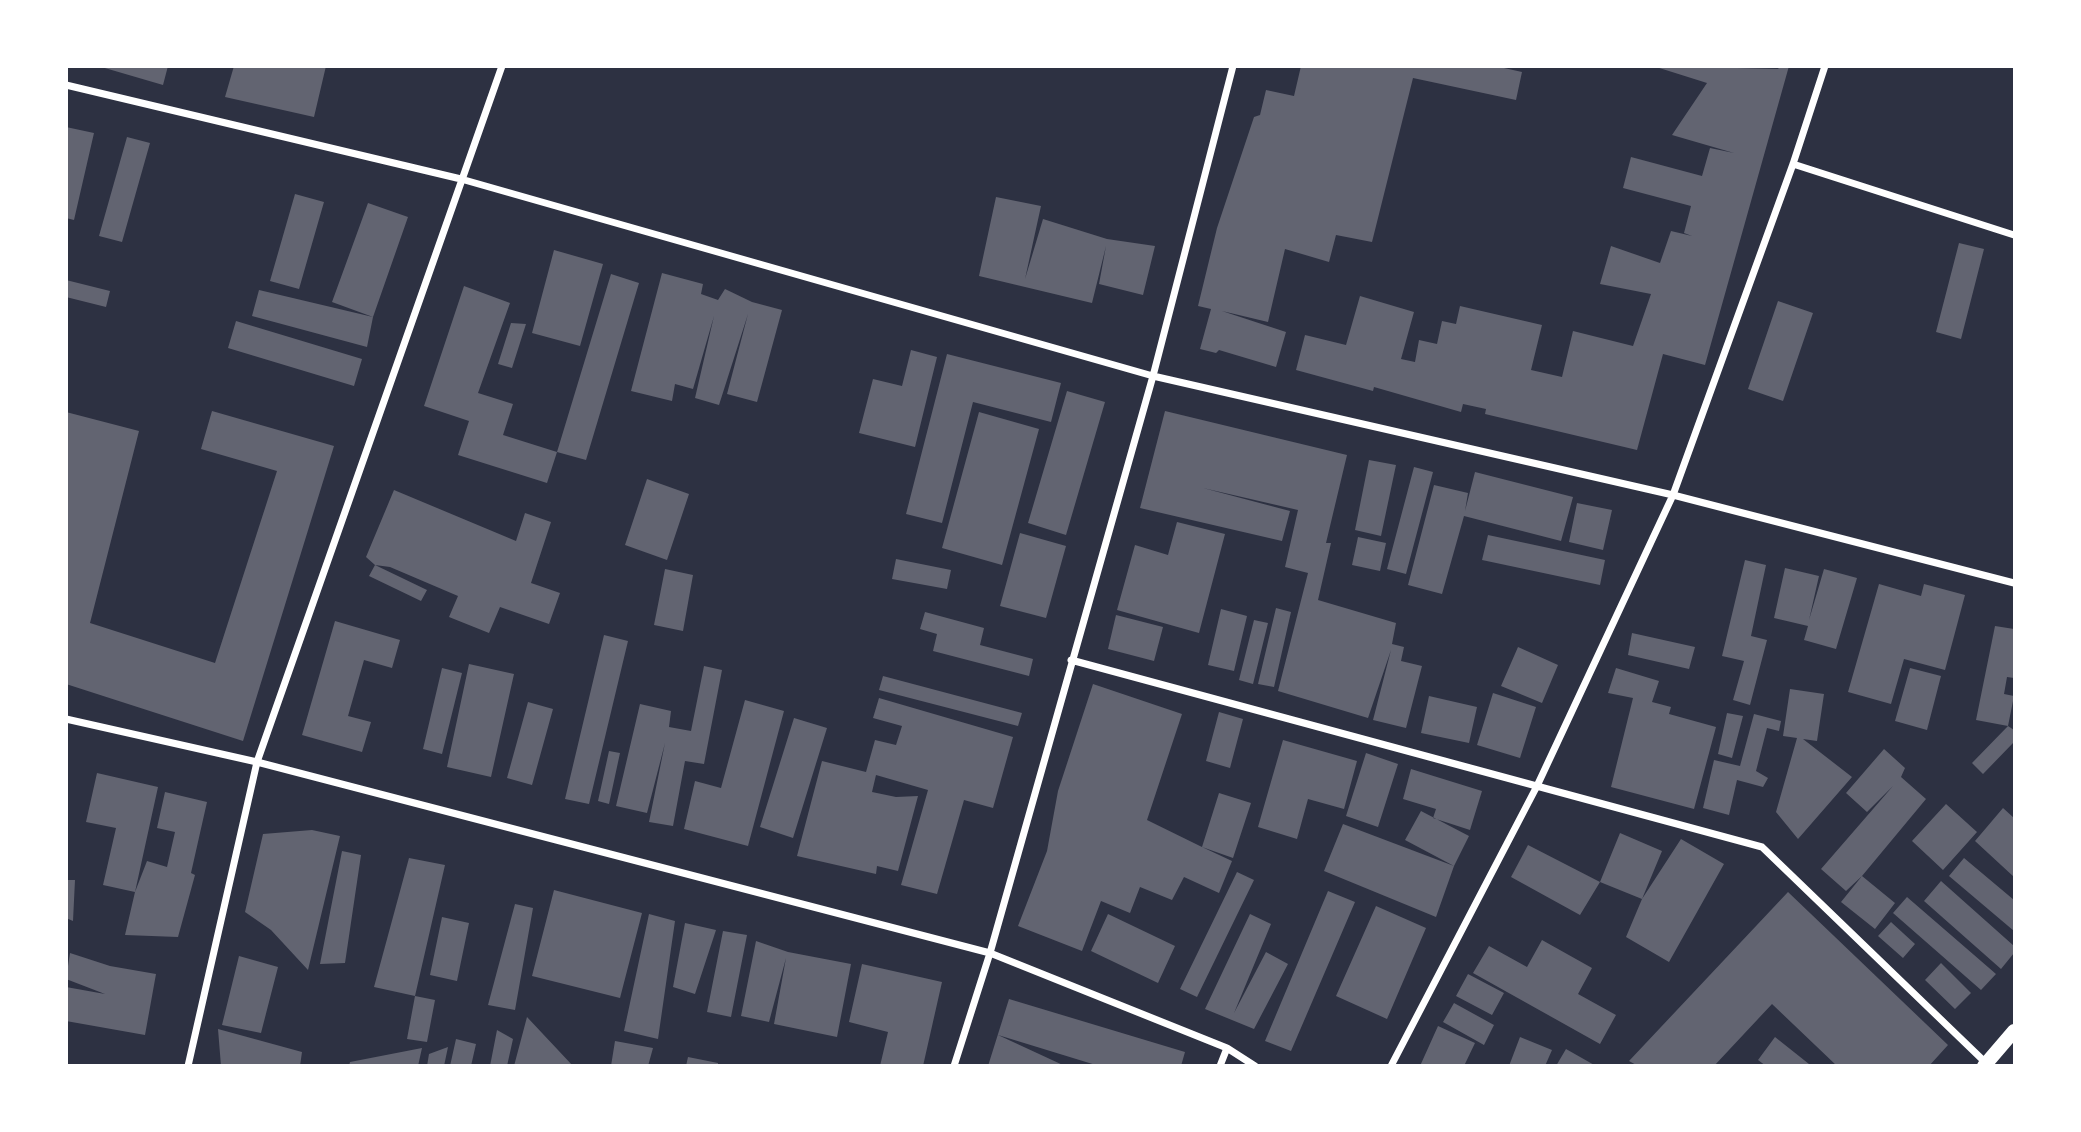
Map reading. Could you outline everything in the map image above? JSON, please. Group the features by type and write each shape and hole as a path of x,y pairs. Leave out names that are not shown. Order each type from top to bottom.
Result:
{"main road":[{"path":"1987,1065 2014,1031"}],"street":[{"path":"188,1066 257,762 502,66"},
{"path":"954,1066 990,953 1153,376 1233,66"},
{"path":"1391,1066 1537,786 1673,495 1793,164 1825,66"},
{"path":"66,85 461,179 1153,376 1673,495 2014,583"},
{"path":"1793,164 2014,235"},
{"path":"1071,660 1762,847 1987,1065"},
{"path":"66,719 257,762 990,953 1227,1048 1255,1066"},
{"path":"1220,1066 1227,1048"}],"building":[{"path":"98,66 168,66 163,85"},
{"path":"234,66 326,66 314,117 225,97"},
{"path":"1301,66 1495,66 1522,72 1516,100 1413,78 1372,242 1336,235 1329,262 1285,249 1268,322 1222,311 1286,332 1276,367 1219,350 1216,353 1200,349 1211,309 1198,306 1217,228 1254,117 1260,115 1266,90 1294,96"},
{"path":"1653,66 1779,69 1775,66 1789,66 1705,365 1663,354 1637,450 1485,414 1486,409 1463,404 1461,412 1374,387 1373,391 1296,370 1305,335 1346,345 1360,296 1414,312 1401,359 1415,362 1419,340 1437,344 1442,321 1456,324 1460,306 1542,325 1531,370 1562,377 1573,331 1633,346 1651,294 1600,284 1611,246 1660,263 1671,231 1692,236 1684,233 1691,206 1623,188 1631,157 1702,176 1710,148 1734,153 1672,135 1707,83"},
{"path":"66,127 94,133 74,220 66,218"},
{"path":"127,137 150,143 122,242 99,236"},
{"path":"295,194 324,202 299,289 270,281"},
{"path":"996,197 1041,206 1025,279 1043,219 1107,239 1155,246 1143,295 1099,284 1106,246 1092,303 979,276"},
{"path":"368,203 408,217 373,317 332,302"},
{"path":"1959,243 1984,249 1961,339 1936,332"},
{"path":"554,250 603,264 580,346 532,333"},
{"path":"662,273 703,284 701,294 718,300 725,289 752,302 782,310 757,402 727,394 748,314 719,405 695,398 714,316 693,389 675,384 672,401 631,391"},
{"path":"611,274 639,283 586,460 557,452"},
{"path":"66,280 110,291 106,307 66,297"},
{"path":"464,286 510,303 478,393 513,404 503,435 557,452 547,483 458,455 469,421 424,406"},
{"path":"259,290 373,317 367,347 252,316"},
{"path":"1778,301 1813,313 1783,401 1748,389"},
{"path":"236,321 362,359 354,386 228,348"},
{"path":"511,323 526,324 512,368 498,364"},
{"path":"911,350 937,357 915,447 859,433 873,379 902,386"},
{"path":"947,354 1061,383 1051,422 973,402 942,523 906,514"},
{"path":"1067,391 1105,402 1066,535 1028,523"},
{"path":"212,411 334,446 243,741 66,684 66,412 139,431 90,623 215,663 277,471 201,449"},
{"path":"1165,411 1347,455 1326,543 1331,543 1318,600 1396,623 1392,644 1404,647 1401,661 1422,666 1406,728 1373,720 1391,650 1368,718 1278,691 1308,573 1285,567 1298,510 1203,488 1290,511 1282,541 1140,508"},
{"path":"979,412 1039,429 1002,565 942,548"},
{"path":"1369,460 1396,465 1381,536 1355,530"},
{"path":"1414,467 1433,472 1406,574 1387,569"},
{"path":"1475,472 1573,497 1561,541 1464,516 1442,594 1408,585 1434,485 1468,493 1465,511"},
{"path":"647,479 689,494 667,560 625,545"},
{"path":"394,490 516,541 525,513 551,522 531,583 560,593 549,624 500,607 489,633 449,617 458,596 390,567 375,565 366,557"},
{"path":"1577,503 1612,510 1603,550 1569,542"},
{"path":"1177,522 1225,534 1199,633 1117,610 1135,545 1168,555"},
{"path":"1020,533 1066,546 1046,618 1000,606"},
{"path":"1488,535 1605,560 1600,585 1482,560"},
{"path":"1358,537 1386,543 1380,571 1352,565"},
{"path":"896,559 951,570 947,589 892,579"},
{"path":"1745,560 1766,565 1751,636 1767,640 1750,705 1733,700 1744,661 1722,656"},
{"path":"375,565 427,590 421,601 369,576"},
{"path":"1785,568 1819,576 1809,620 1824,569 1857,578 1836,649 1804,640 1808,626 1774,618"},
{"path":"665,569 693,575 683,631 654,625"},
{"path":"1879,584 1921,596 1924,584 1965,595 1945,670 1904,659 1891,704 1848,692"},
{"path":"1276,608 1291,612 1274,687 1258,684"},
{"path":"1221,609 1247,616 1234,671 1208,665"},
{"path":"925,612 984,628 980,645 1033,659 1029,676 933,651 937,634 920,629"},
{"path":"1116,615 1163,627 1154,661 1108,649"},
{"path":"1254,620 1268,623 1253,684 1239,680"},
{"path":"335,621 400,640 392,668 364,660 348,716 371,722 362,752 302,735"},
{"path":"1995,626 2014,629 2014,678 2007,677 2004,694 2014,696 2008,726 1976,720"},
{"path":"1632,633 1695,647 1689,669 1628,655"},
{"path":"604,635 628,641 589,804 565,799"},
{"path":"1518,647 1558,665 1542,703 1501,686"},
{"path":"469,664 514,674 491,777 447,767"},
{"path":"704,666 722,670 704,764 685,761 673,826 649,822 665,743 647,813 616,806 640,704 671,711 669,727 691,731"},
{"path":"442,668 462,673 442,754 423,749"},
{"path":"1616,668 1659,681 1652,702 1671,707 1669,714 1716,727 1694,809 1611,787 1633,698 1608,693"},
{"path":"1910,668 1941,676 1927,730 1895,721"},
{"path":"883,676 1022,713 1018,726 879,690"},
{"path":"1093,684 1182,714 1147,820 1232,861 1219,893 1184,877 1172,900 1140,887 1130,913 1101,901 1082,951 1018,926 1047,851 1058,791"},
{"path":"1790,689 1824,694 1817,741 1803,739 1852,777 1798,839 1776,812 1797,738 1783,736"},
{"path":"1493,693 1536,707 1520,758 1477,745"},
{"path":"1429,696 1477,707 1469,743 1421,733"},
{"path":"879,698 1013,737 993,808 964,800 937,894 901,885 928,790 876,775 872,792 896,797 918,796 898,871 877,866 876,874 797,856 822,761 866,772 875,740 896,745 902,726 873,718"},
{"path":"745,700 784,711 748,846 684,829 695,781 721,788"},
{"path":"528,702 553,709 532,785 507,778"},
{"path":"1219,712 1243,719 1230,768 1206,761"},
{"path":"1727,713 1743,716 1732,758 1718,754"},
{"path":"1754,714 1781,721 1779,731 1767,728 1756,771 1768,778 1763,787 1737,780 1729,815 1703,808 1714,760 1740,766"},
{"path":"794,718 827,728 793,838 760,827"},
{"path":"2008,726 2014,730 2014,742 1983,774 1972,763"},
{"path":"1283,740 1357,761 1344,809 1308,799 1297,839 1258,827"},
{"path":"1884,749 1905,768 1901,777 1926,799 1862,876 1846,891 1821,869 1893,786 1867,812 1846,793"},
{"path":"609,751 620,753 609,804 598,801"},
{"path":"1366,753 1398,764 1378,827 1346,816"},
{"path":"1411,769 1482,791 1470,830 1433,818 1436,809 1403,799"},
{"path":"97,773 158,787 135,892 103,885 116,828 86,822"},
{"path":"165,792 207,802 191,873 195,875 178,937 125,935 135,892 147,861 167,867 175,832 157,828"},
{"path":"1219,793 1251,803 1233,858 1202,847"},
{"path":"1946,804 1977,832 1943,870 1912,841"},
{"path":"2003,808 2014,818 2014,877 1975,841"},
{"path":"1421,811 1469,836 1454,866 1405,840"},
{"path":"1343,824 1454,866 1436,917 1324,871"},
{"path":"312,830 340,836 308,970 271,930 245,912 263,834"},
{"path":"1620,833 1662,851 1642,899 1600,882"},
{"path":"1681,839 1724,864 1669,962 1626,937 1642,899"},
{"path":"1528,845 1600,882 1580,915 1511,877"},
{"path":"342,851 361,855 345,963 320,964"},
{"path":"409,858 445,865 415,996 374,987"},
{"path":"1964,858 2014,900 2014,931 1949,876"},
{"path":"1237,872 1254,880 1197,997 1180,989"},
{"path":"1862,876 1895,903 1875,929 1841,902"},
{"path":"66,880 75,880 73,921 66,918"},
{"path":"1941,881 2014,946 2014,953 2001,969 1924,901"},
{"path":"554,890 642,913 620,998 532,976"},
{"path":"1328,891 1355,902 1291,1051 1265,1041"},
{"path":"1788,892 1948,1045 1929,1066 1837,1066 1772,1004 1714,1066 1638,1066 1629,1061"},
{"path":"1907,897 1996,974 1981,990 1893,913"},
{"path":"515,904 533,908 515,1010 488,1005"},
{"path":"1376,906 1426,928 1387,1019 1336,996"},
{"path":"649,914 675,921 658,1039 624,1031"},
{"path":"1108,914 1175,946 1158,983 1091,951"},
{"path":"1250,914 1271,924 1234,1013 1266,952 1288,964 1254,1029 1205,1009"},
{"path":"442,917 469,923 457,981 430,975"},
{"path":"1891,922 1915,944 1903,958 1878,936"},
{"path":"685,923 716,930 695,994 673,987"},
{"path":"723,931 747,935 731,1017 707,1012"},
{"path":"1542,940 1592,968 1578,994 1616,1015 1600,1044 1473,973 1489,946 1527,967"},
{"path":"756,941 788,952 851,964 837,1037 774,1024 786,958 769,1022 741,1016"},
{"path":"70,953 110,966 156,974 145,1035 66,1021 66,987 105,994 66,979"},
{"path":"239,956 278,967 261,1033 222,1025"},
{"path":"1941,963 1971,993 1955,1009 1925,980"},
{"path":"862,964 942,982 923,1066 880,1066 888,1032 849,1022"},
{"path":"1468,974 1504,993 1492,1015 1456,996"},
{"path":"415,996 435,1000 427,1042 407,1039"},
{"path":"1009,999 1185,1052 1181,1066 1099,1066 998,1035 1065,1066 988,1066"},
{"path":"1454,1003 1494,1025 1484,1045 1443,1022"},
{"path":"527,1017 573,1066 514,1066"},
{"path":"1438,1026 1475,1043 1464,1066 1420,1066"},
{"path":"218,1029 302,1052 300,1066 221,1066"},
{"path":"497,1030 513,1039 507,1066 490,1066"},
{"path":"1520,1037 1552,1050 1545,1066 1509,1066"},
{"path":"1775,1037 1809,1064 1808,1066 1766,1066 1758,1060"},
{"path":"456,1039 476,1044 471,1066 450,1066"},
{"path":"615,1041 653,1048 648,1066 611,1066"},
{"path":"448,1047 444,1066 427,1066 429,1054"},
{"path":"422,1048 418,1066 349,1066 350,1062"},
{"path":"1566,1049 1596,1066 1556,1066"},
{"path":"688,1057 718,1063 718,1066 686,1066"}]}
